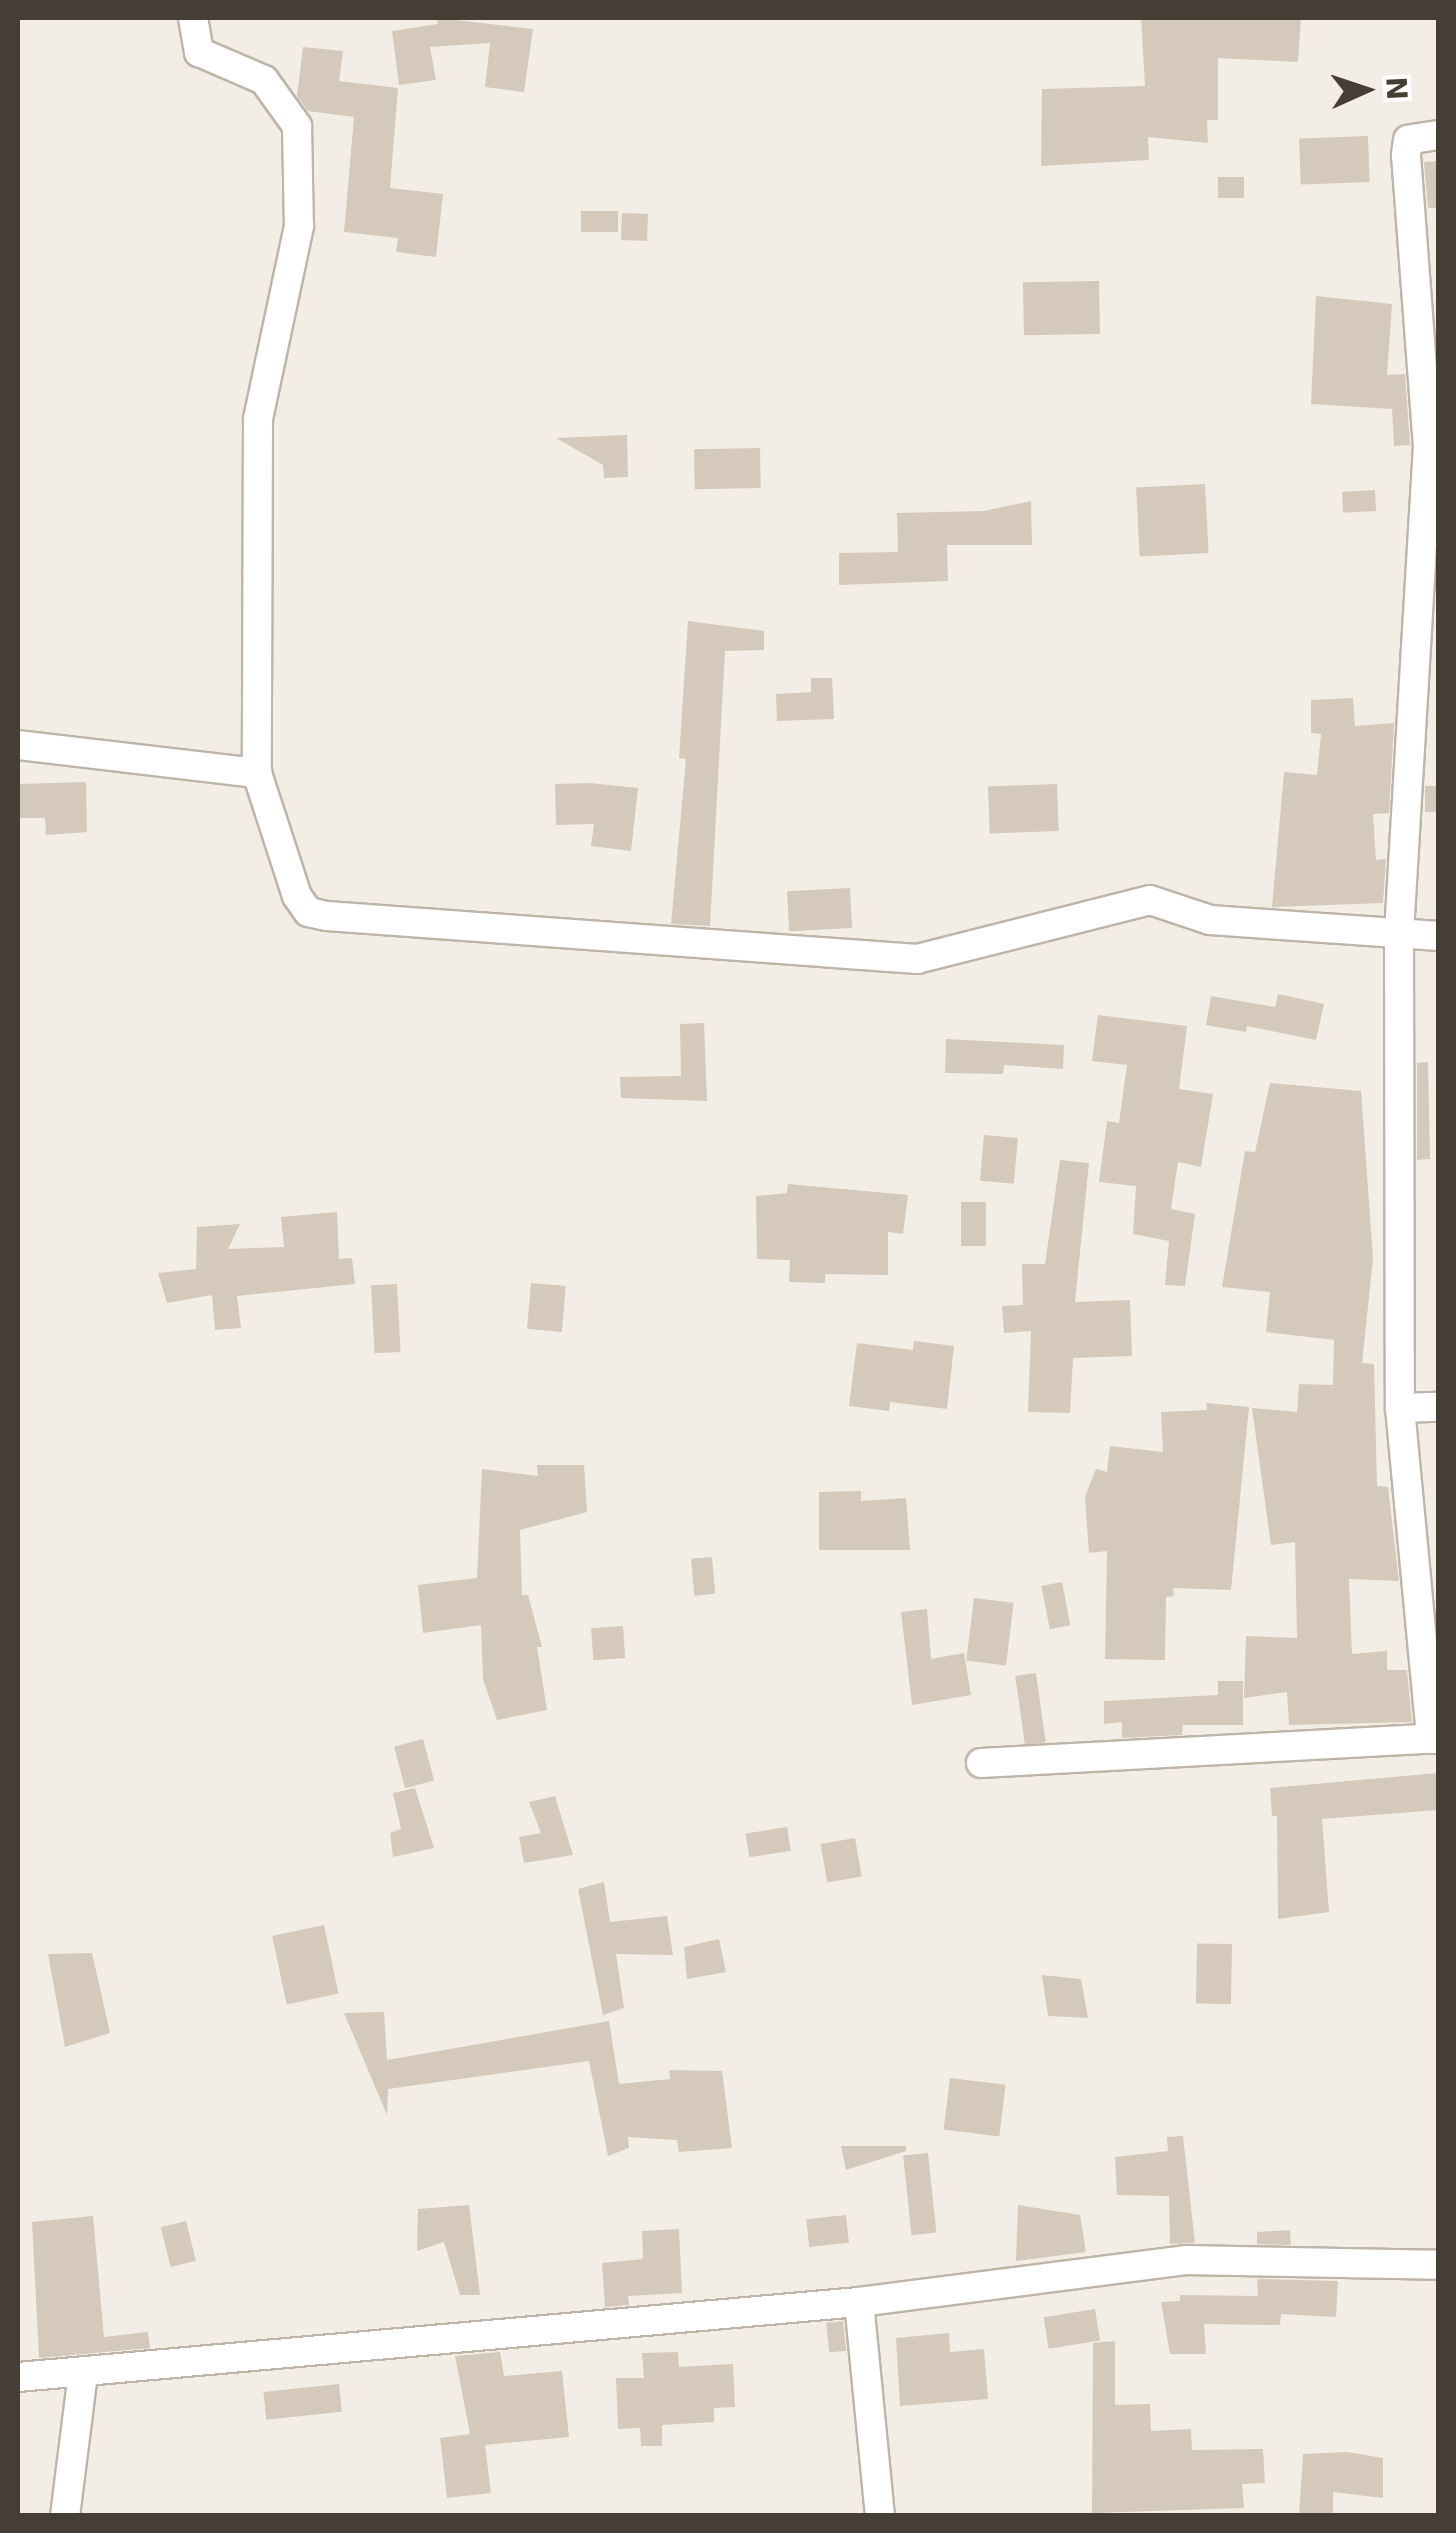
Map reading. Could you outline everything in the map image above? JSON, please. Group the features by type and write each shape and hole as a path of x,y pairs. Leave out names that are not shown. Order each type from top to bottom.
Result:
{"street":[{"path":"193,18 198,52 264,80 297,126 299,226 258,419 257,772 297,896 308,912 917,959 1150,900 1210,920 1438,936"},
{"path":"981,1762 1435,1739 1400,1408 1399,934 1428,445 1406,155 1408,140 1438,135"},
{"path":"18,745 257,772"},
{"path":"1400,1408 1438,1408"},
{"path":"18,2377 859,2302 1185,2260 1438,2265"},
{"path":"859,2302 880,2516"},
{"path":"65,2516 82,2373"}],"building":[{"path":"437,18 533,29 524,92 485,87 490,43 430,47 436,80 399,85 392,31 438,24"},
{"path":"1141,18 1301,18 1298,62 1218,58 1218,120 1207,120 1208,143 1148,137 1149,160 1041,166 1042,89 1145,86"},
{"path":"303,47 343,51 339,81 398,88 390,188 443,194 436,257 396,252 398,238 344,232 354,117 308,111 297,96"},
{"path":"1368,136 1370,182 1301,184 1299,138"},
{"path":"1438,161 1438,208 1428,208 1424,162"},
{"path":"1218,177 1244,177 1244,198 1218,198"},
{"path":"581,211 618,211 618,232 581,232"},
{"path":"622,213 648,214 647,241 621,240"},
{"path":"1099,281 1100,334 1024,335 1023,282"},
{"path":"1316,296 1392,304 1387,375 1405,374 1410,445 1394,446 1392,409 1311,404"},
{"path":"627,435 628,477 604,478 603,465 556,438"},
{"path":"760,448 761,488 695,489 694,449"},
{"path":"1205,484 1209,553 1140,557 1136,488"},
{"path":"1375,490 1376,511 1343,513 1342,492"},
{"path":"1031,501 1032,545 947,545 948,581 839,585 839,553 898,552 897,513 984,511"},
{"path":"688,621 764,631 764,650 725,651 710,926 671,924 686,759 679,758"},
{"path":"811,678 832,678 834,719 777,721 776,694 811,692"},
{"path":"1353,698 1355,726 1394,723 1389,813 1373,814 1376,860 1386,859 1383,903 1272,907 1284,772 1317,775 1321,734 1311,733 1311,700"},
{"path":"86,782 87,832 46,835 45,818 18,818 18,784"},
{"path":"555,784 638,788 631,851 591,846 594,824 556,825"},
{"path":"1057,784 1059,831 990,833 988,786"},
{"path":"1425,786 1438,786 1438,812 1425,812"},
{"path":"850,888 852,928 789,931 787,891"},
{"path":"1278,994 1324,1004 1316,1040 1247,1026 1246,1032 1206,1025 1211,996 1275,1007"},
{"path":"1098,1015 1187,1026 1179,1089 1213,1094 1201,1167 1178,1162 1171,1209 1195,1214 1185,1286 1165,1285 1169,1241 1133,1234 1136,1186 1099,1182 1107,1121 1119,1123 1127,1065 1092,1061"},
{"path":"704,1023 707,1101 621,1098 620,1077 681,1076 680,1024"},
{"path":"946,1039 1064,1045 1063,1069 1004,1065 1003,1074 945,1073"},
{"path":"1428,1062 1430,1159 1417,1160 1417,1063"},
{"path":"1270,1083 1361,1091 1373,1259 1362,1363 1374,1364 1377,1486 1388,1487 1399,1581 1349,1579 1352,1654 1387,1651 1387,1670 1407,1670 1412,1722 1289,1725 1287,1692 1244,1698 1246,1636 1297,1638 1295,1542 1271,1545 1252,1408 1297,1412 1299,1384 1333,1385 1334,1340 1266,1332 1270,1292 1222,1287 1245,1151 1255,1152"},
{"path":"984,1135 1018,1138 1014,1184 980,1181"},
{"path":"1060,1160 1089,1163 1075,1302 1130,1300 1132,1356 1073,1358 1070,1413 1028,1412 1031,1331 1004,1333 1002,1306 1023,1305 1022,1264 1045,1264"},
{"path":"788,1184 908,1195 903,1234 888,1232 888,1275 825,1274 825,1283 789,1282 790,1260 757,1259 756,1196 787,1193"},
{"path":"961,1202 986,1202 986,1246 961,1246"},
{"path":"337,1212 339,1259 352,1258 355,1284 237,1296 241,1328 215,1330 212,1295 167,1303 158,1273 196,1269 197,1227 240,1224 228,1249 284,1247 281,1217"},
{"path":"531,1283 566,1286 562,1332 527,1329"},
{"path":"397,1284 401,1352 375,1353 371,1285"},
{"path":"914,1341 954,1346 947,1409 890,1402 889,1411 849,1406 857,1343 913,1350"},
{"path":"1206,1403 1249,1407 1231,1590 1173,1588 1174,1596 1166,1597 1165,1660 1105,1659 1107,1551 1089,1553 1085,1497 1096,1469 1107,1472 1110,1446 1163,1452 1161,1412 1207,1410"},
{"path":"537,1465 584,1465 587,1512 520,1530 522,1595 528,1595 542,1647 537,1647 547,1710 497,1720 483,1679 481,1625 423,1633 418,1585 477,1578 482,1469 538,1476"},
{"path":"861,1491 861,1501 906,1498 910,1550 819,1550 819,1492"},
{"path":"712,1557 715,1594 694,1596 691,1559"},
{"path":"1062,1582 1070,1625 1050,1629 1041,1586"},
{"path":"974,1598 1014,1603 1006,1665 966,1661"},
{"path":"927,1609 931,1659 964,1653 971,1695 912,1705 901,1612"},
{"path":"623,1626 625,1658 593,1660 591,1628"},
{"path":"1036,1673 1046,1742 1025,1745 1015,1676"},
{"path":"1218,1681 1243,1681 1243,1725 1183,1725 1182,1735 1122,1738 1122,1722 1104,1724 1104,1701 1218,1695"},
{"path":"423,1739 434,1781 405,1788 394,1747"},
{"path":"1438,1773 1438,1810 1322,1819 1329,1912 1278,1919 1277,1816 1272,1816 1270,1788"},
{"path":"415,1788 434,1848 393,1857 390,1833 401,1829 393,1793"},
{"path":"555,1796 573,1855 524,1863 519,1837 541,1833 529,1802"},
{"path":"787,1827 791,1851 749,1857 746,1834"},
{"path":"855,1838 862,1876 827,1882 821,1844"},
{"path":"604,1882 610,1922 667,1916 673,1955 616,1954 624,2008 603,2015 578,1889"},
{"path":"324,1925 339,1993 287,2004 272,1936"},
{"path":"719,1939 726,1972 687,1979 684,1947"},
{"path":"1197,1943 1232,1944 1231,2004 1196,2003"},
{"path":"92,1953 110,2033 65,2047 48,1954"},
{"path":"1042,1975 1081,1979 1088,2018 1048,2016"},
{"path":"384,2012 387,2060 609,2021 619,2084 670,2079 669,2070 722,2071 732,2148 679,2152 677,2140 628,2137 629,2148 608,2156 589,2061 388,2089 387,2115 344,2013"},
{"path":"950,2078 1006,2085 999,2136 944,2130"},
{"path":"1183,2136 1195,2243 1170,2244 1169,2196 1117,2195 1115,2157 1168,2151 1167,2137"},
{"path":"841,2146 906,2146 906,2151 846,2170"},
{"path":"928,2153 936,2233 911,2235 903,2156"},
{"path":"469,2205 480,2295 460,2295 444,2242 417,2251 418,2209"},
{"path":"1018,2205 1080,2215 1086,2252 1016,2261"},
{"path":"846,2215 849,2243 809,2247 806,2219"},
{"path":"93,2216 104,2337 148,2332 150,2348 39,2358 32,2222"},
{"path":"186,2221 196,2261 171,2267 161,2227"},
{"path":"679,2229 682,2293 628,2296 629,2305 605,2307 602,2263 643,2259 642,2231"},
{"path":"1290,2230 1291,2245 1257,2244 1257,2232"},
{"path":"1257,2279 1338,2281 1336,2317 1281,2314 1280,2325 1204,2324 1206,2354 1170,2354 1161,2302 1180,2301 1180,2295 1258,2296"},
{"path":"1095,2309 1100,2341 1049,2349 1044,2317"},
{"path":"843,2321 846,2351 829,2353 826,2323"},
{"path":"949,2333 950,2352 984,2349 988,2399 900,2406 896,2338"},
{"path":"1115,2341 1115,2405 1150,2404 1151,2431 1191,2429 1192,2450 1263,2449 1265,2483 1242,2484 1244,2508 1092,2513 1093,2343"},
{"path":"500,2352 504,2376 562,2371 569,2437 485,2445 491,2493 447,2498 440,2438 470,2434 455,2356"},
{"path":"678,2352 679,2367 733,2364 735,2407 714,2408 714,2422 662,2425 662,2446 641,2446 640,2428 618,2429 616,2378 644,2378 642,2353"},
{"path":"339,2384 342,2412 266,2420 263,2392"},
{"path":"1347,2452 1383,2458 1383,2498 1333,2492 1333,2516 1299,2516 1303,2454"}]}
